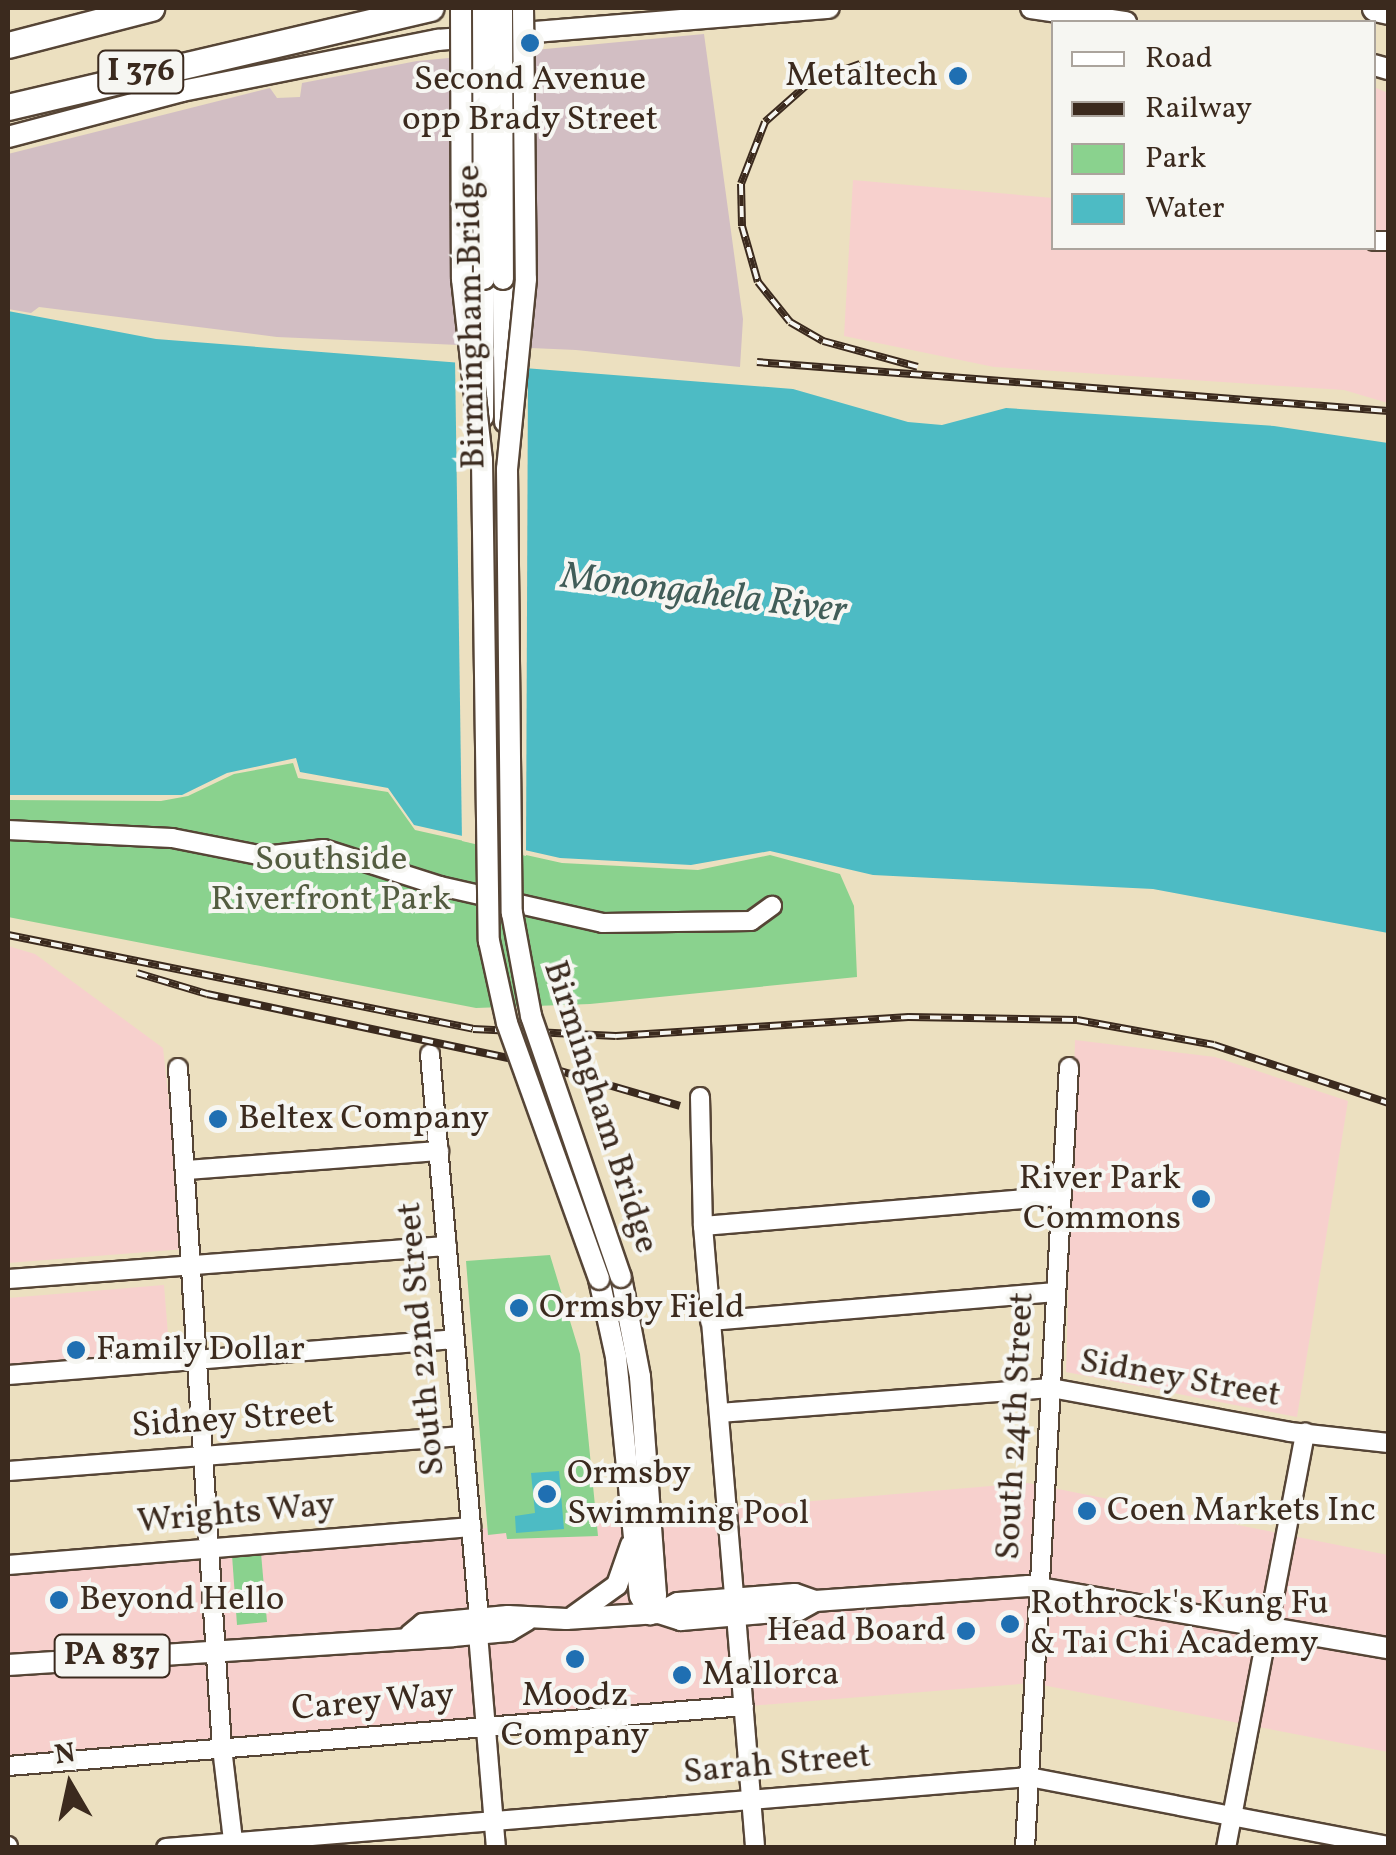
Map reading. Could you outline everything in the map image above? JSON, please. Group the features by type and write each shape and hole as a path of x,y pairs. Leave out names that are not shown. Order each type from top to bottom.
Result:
{"highway":[{"path":"86,24 121,8"},
{"name":"I 376","path":"8,46 151,8"},
{"name":"I 376","path":"8,106 431,8"},
{"path":"1375,8 1388,10"},
{"path":"276,42 527,11"}],"main road":[{"path":"461,8 462,279 482,460"},
{"name":"Birmingham Bridge","path":"483,8 482,460 489,941 507,1023 599,1278 616,1357 643,1537"},
{"path":"8,136 527,11 828,8"},
{"path":"1031,8 1112,20"},
{"name":"Birmingham Bridge","path":"527,11 526,279 508,469 514,938 559,1105 621,1277 638,1362 643,1537 640,1596 654,1613"},
{"path":"643,1537 668,1586 698,1602 735,1607"},
{"path":"566,1619 617,1586 643,1537"},
{"name":"PA 837","path":"8,1665 410,1634 423,1624 478,1626 654,1613 681,1620 735,1607 799,1610 814,1601 1040,1586 1388,1648"},
{"path":"654,1613 698,1602"}],"street":[{"path":"8,830 172,838 264,856 324,849 440,886 604,923 751,920 772,906"},
{"name":"South 22nd Street","path":"430,1054 496,1848"},
{"name":"South 24th Street","path":"1026,1848 1069,1067"},
{"path":"178,1068 194,1360 230,1846"},
{"path":"700,1097 703,1226 755,1848"},
{"path":"186,1170 438,1151"},
{"path":"703,1226 1062,1196"},
{"path":"8,1279 447,1246"},
{"path":"710,1320 1056,1292"},
{"path":"8,1375 454,1339"},
{"name":"Sidney Street","path":"719,1413 1051,1388 1388,1443"},
{"path":"1226,1848 1304,1432"},
{"name":"Sidney Street","path":"8,1471 463,1436"},
{"name":"Wrights Way","path":"8,1565 470,1527"},
{"name":"Carey Way","path":"8,1766 744,1706"},
{"name":"Sarah Street","path":"166,1848 230,1846 494,1820 1029,1777 1388,1846"}],"shaded area":[{"path":"704,34 743,319 740,367 576,350 277,337 39,307 31,313 8,309 8,154 270,88 277,98 300,97 302,83 417,61"},
{"path":"1376,88 1388,93 1388,403 1344,390 994,367 844,336 853,180 1051,198 1051,250 1376,250"},
{"path":"8,946 35,954 163,1048 185,1249 8,1263"},
{"path":"1075,1040 1215,1057 1348,1101 1297,1417 1066,1372"},
{"path":"164,1285 170,1359 8,1372 8,1298"},
{"path":"1028,1483 1388,1555 1388,1752 1032,1683 8,1766 8,1568"}],"green space":[{"name":"Southside Riverfront Park","path":"293,763 298,778 388,792 415,830 562,863 698,870 770,855 840,874 854,906 857,977 590,1004 476,1008 8,917 8,800 161,801 188,796 234,774"},
{"path":"550,1255 580,1354 598,1536 507,1539 506,1533 488,1535 466,1261"},
{"path":"261,1553 267,1622 237,1625 232,1555"}],"water":[{"name":"Monongahela River","path":"8,311 156,339 793,389 908,422 942,425 1006,408 1274,426 1388,443 1388,933 1153,889 873,875 770,851 691,865 560,858 414,825 388,788 300,772 296,758 227,773 182,795 8,795"},
{"name":"Ormsby Swimming Pool","path":"559,1471 564,1529 516,1533 515,1516 535,1513 531,1473"}],"pier":[{"path":"455,359 528,365 526,856 462,841"}],"railway":[{"path":"860,64 810,82 765,122 741,184 742,226 758,282 790,322 823,341 918,367"},
{"path":"757,362 1388,411"},
{"path":"8,935 473,1029 616,1036 908,1017 1077,1020 1214,1045 1388,1103"},
{"path":"137,973 207,994 533,1063 680,1106"}],"place":[{"name":"Second Avenue opp Brady Street","path":"530,43"},
{"name":"Metaltech","path":"958,76"},
{"name":"Beltex Company","path":"218,1119"},
{"name":"River Park Commons","path":"1201,1199"},
{"name":"Ormsby Field","path":"519,1308"},
{"name":"Family Dollar","path":"76,1350"},
{"name":"Ormsby Swimming Pool","path":"547,1494"},
{"name":"Coen Markets Inc","path":"1087,1511"},
{"name":"Beyond Hello","path":"59,1600"},
{"name":"Rothrock's Kung Fu & Tai Chi Academy","path":"1010,1624"},
{"name":"Head Board","path":"966,1631"},
{"name":"Moodz Company","path":"575,1659"},
{"name":"Mallorca","path":"682,1675"}]}
